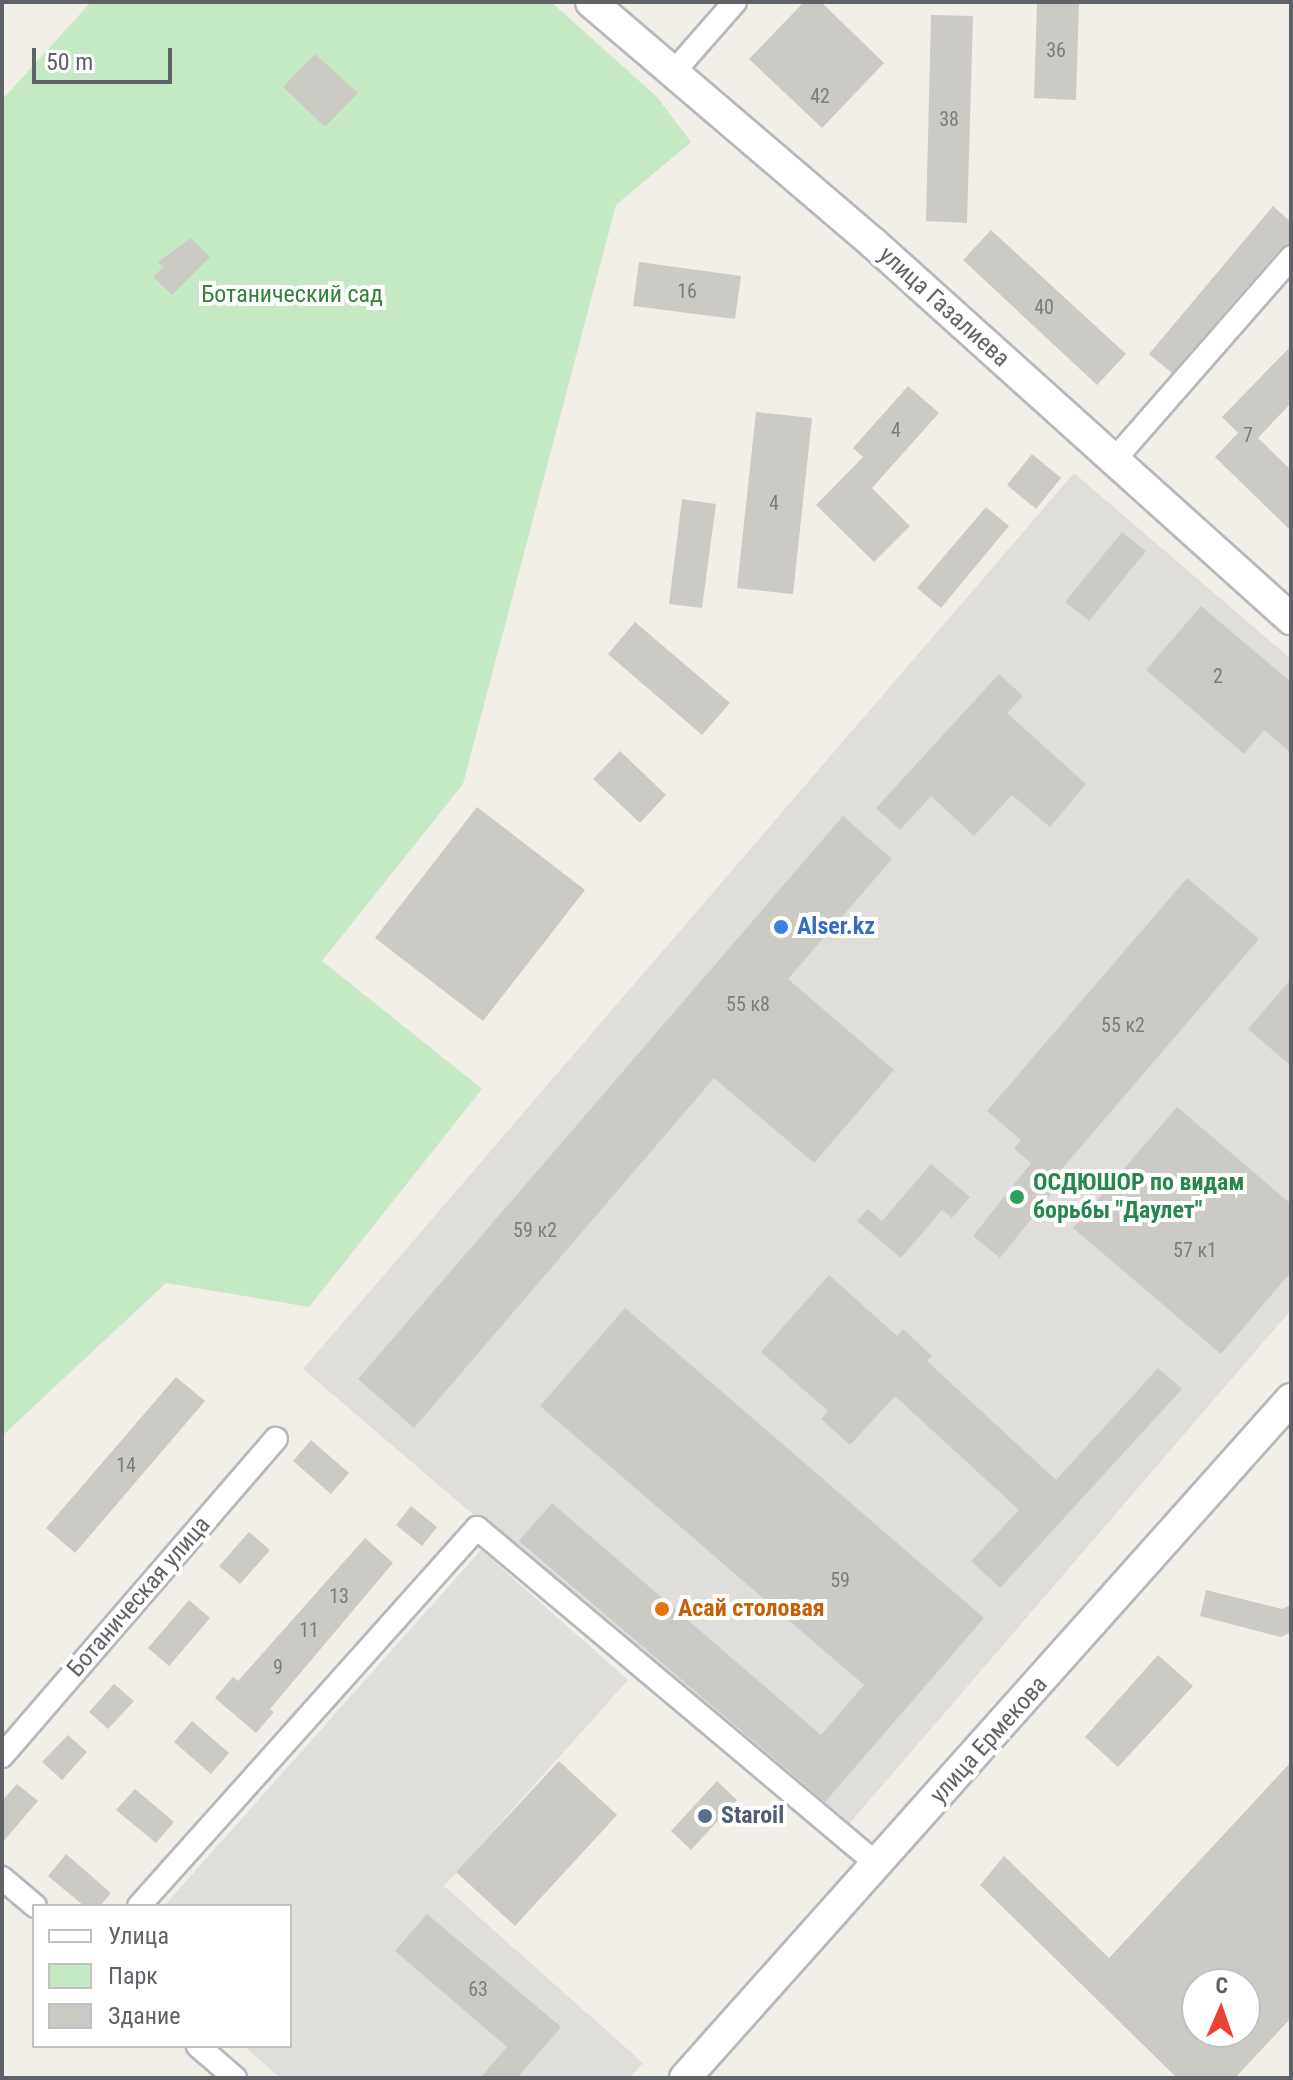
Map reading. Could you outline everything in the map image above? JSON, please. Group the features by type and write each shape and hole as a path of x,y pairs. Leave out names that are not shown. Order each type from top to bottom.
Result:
{"main road":[{"name":"улица Газалиева","path":"591,2 671,75 872,242 1291,619"},
{"name":"улица Ермекова","path":"685,2078 1291,1399"}],"street":[{"path":"671,75 735,2"},
{"path":"1114,460 1291,258"},
{"name":"Ботаническая улица","path":"2,1756 276,1439"},
{"path":"141,1904 477,1528 878,1865"},
{"path":"2,1878 33,1904"},
{"path":"200,2048 235,2078"}],"shaded area":[{"path":"1074,473 1291,659 1291,1310 843,1831 303,1369"},
{"path":"481,1550 628,1680 444,1886 643,2063 629,2078 280,2078 246,2048 292,2048 292,1904 166,1904"}],"green space":[{"name":"Ботанический сад","path":"91,2 551,2 657,97 691,142 616,205 463,784 322,961 482,1089 309,1307 166,1283 2,1436 2,100"}],"building":[{"path":"804,2 821,2 884,63 822,128 749,59"},
{"path":"1037,2 1079,2 1076,100 1034,98"},
{"path":"931,15 973,16 967,223 926,221"},
{"path":"315,54 358,93 325,127 283,87"},
{"path":"1273,206 1291,222 1291,244 1280,249 1172,373 1149,354"},
{"path":"991,230 1126,354 1097,385 963,260"},
{"path":"191,238 210,257 172,295 153,277 163,267 158,262"},
{"path":"639,262 741,276 735,319 633,306"},
{"path":"1291,346 1291,403 1258,438 1291,470 1291,531 1215,457 1238,433 1222,417"},
{"path":"908,386 939,413 872,488 910,526 874,562 816,505 863,457 853,448"},
{"path":"756,412 812,418 793,594 737,588"},
{"path":"1032,454 1061,478 1036,509 1007,485"},
{"path":"682,499 716,504 702,608 669,604"},
{"path":"986,507 1009,526 941,608 917,588"},
{"path":"1122,532 1146,551 1089,621 1065,602"},
{"path":"1201,606 1291,682 1291,753 1264,730 1244,754 1146,670"},
{"path":"635,622 730,703 702,735 608,654"},
{"path":"999,674 1023,696 1007,713 1086,784 1050,827 1012,795 974,836 931,796 900,830 876,808"},
{"path":"620,751 666,795 640,823 593,779"},
{"path":"477,807 585,890 483,1021 375,938"},
{"path":"843,816 892,859 788,979 894,1070 814,1163 714,1078 414,1428 358,1379"},
{"path":"1187,878 1259,939 1049,1184 1055,1189 1000,1258 973,1236 1031,1163 1014,1149 1021,1140 987,1111"},
{"path":"1291,979 1291,1066 1248,1029"},
{"path":"1177,1107 1291,1204 1291,1272 1221,1354 1073,1228"},
{"path":"931,1164 970,1197 952,1218 942,1210 901,1258 857,1221 868,1209 882,1221"},
{"path":"829,1275 897,1336 903,1329 932,1356 927,1361 1056,1480 1158,1368 1182,1389 1000,1588 971,1561 1019,1510 895,1396 850,1445 821,1419 828,1411 761,1352"},
{"path":"625,1308 984,1618 825,1802 519,1541 552,1503 821,1735 864,1685 540,1406"},
{"path":"176,1377 205,1401 75,1553 46,1528"},
{"path":"311,1440 349,1473 331,1494 293,1461"},
{"path":"411,1506 437,1527 422,1546 396,1525"},
{"path":"249,1532 270,1550 240,1584 219,1566"},
{"path":"365,1538 393,1563 270,1709 274,1712 256,1733 215,1698 233,1677 238,1681"},
{"path":"1206,1590 1282,1609 1291,1605 1291,1632 1281,1637 1200,1616"},
{"path":"189,1600 210,1618 169,1666 148,1648"},
{"path":"1158,1655 1193,1686 1118,1767 1085,1737"},
{"path":"114,1684 134,1701 108,1729 89,1712"},
{"path":"192,1721 229,1753 211,1774 174,1742"},
{"path":"68,1735 87,1752 62,1780 42,1762"},
{"path":"559,1761 617,1815 515,1926 456,1872"},
{"path":"1291,1762 1291,2018 1235,2078 1177,2078 980,1885 1004,1856 1109,1958"},
{"path":"717,1781 737,1800 691,1850 671,1831"},
{"path":"17,1784 38,1801 2,1843 2,1801"},
{"path":"135,1789 174,1822 156,1843 116,1810"},
{"path":"66,1854 111,1893 102,1904 82,1904 48,1876"},
{"path":"427,1914 561,2027 517,2078 480,2078 507,2047 395,1951"}],"place":[{"name":"Alser.kz","path":"781,927"},
{"name":"ОСДЮШОР по видам борьбы \"Даулет\"","path":"1017,1197"},
{"name":"Асай столовая","path":"662,1609"},
{"name":"Staroil","path":"705,1816"}]}
